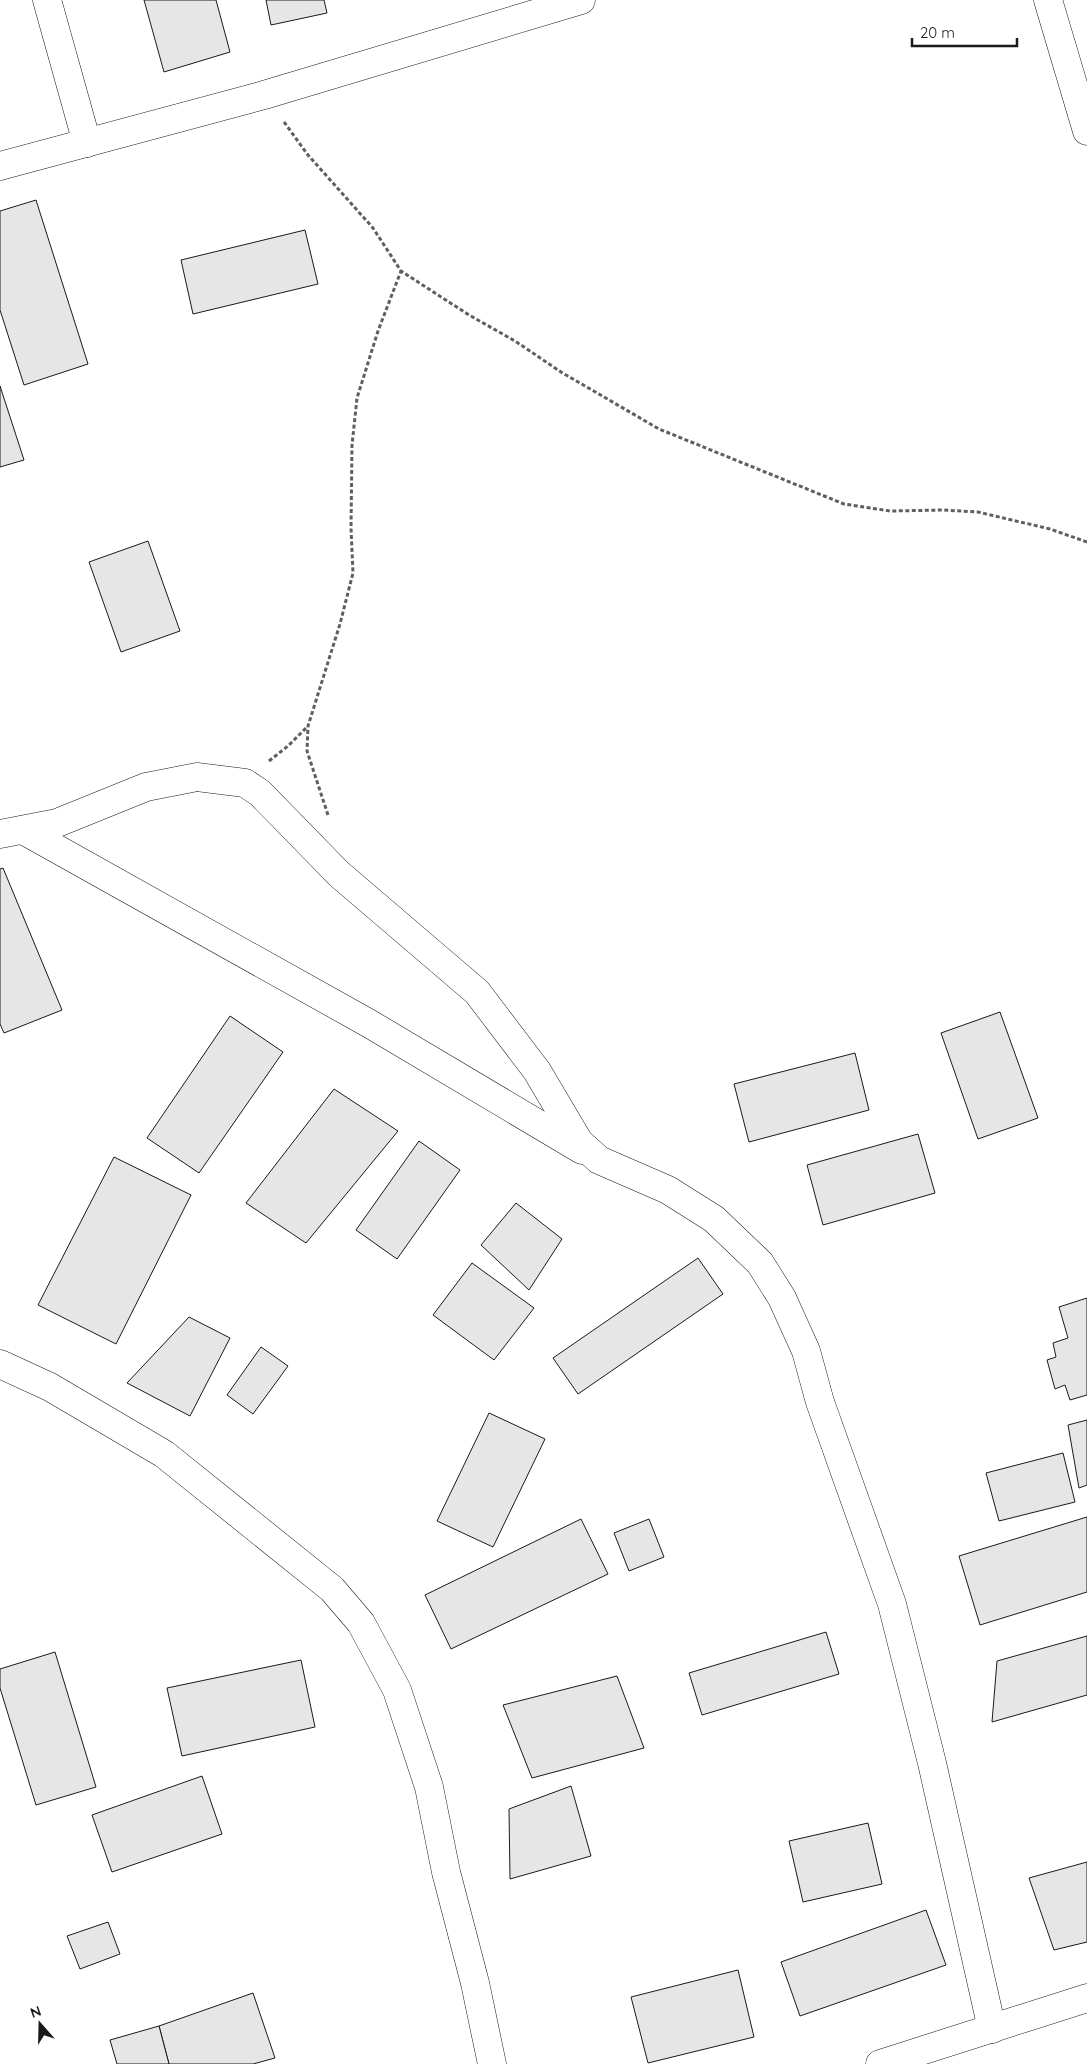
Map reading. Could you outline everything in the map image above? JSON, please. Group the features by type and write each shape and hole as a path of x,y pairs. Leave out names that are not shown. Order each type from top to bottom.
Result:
{"street":[{"path":"47,0 87,143"},
{"path":"0,166 264,95 581,0"},
{"path":"1048,0 1087,131"},
{"path":"12,832 57,823 146,787 197,777 245,783 260,793 339,874 477,992 538,1071 579,1142 598,1160"},
{"path":"12,832 370,1024 598,1160 668,1190 714,1218 760,1263 782,1298 806,1351 826,1421 892,1604 932,1763 992,2029"},
{"path":"0,1364 50,1387 164,1454 332,1589 360,1623 397,1690 429,1787 446,1872 475,1983 492,2064"},
{"path":"880,2064 1087,1998"}],"path":[{"path":"264,95 308,155 373,228 401,271 469,315 515,341 560,372 659,429 844,504 890,511 944,510 978,512 1050,529 1087,542"},
{"path":"329,818 308,751 308,726 340,624 353,573 351,528 352,454 357,398 378,332 401,271"},
{"path":"245,783 308,726"}],"building":[{"path":"144,0 216,0 230,52 164,72"},
{"path":"266,0 324,0 327,13 271,25"},
{"path":"36,200 88,364 24,385 0,310 0,211"},
{"path":"305,230 318,284 193,314 181,260"},
{"path":"0,386 24,460 0,467"},
{"path":"148,541 180,631 121,652 89,562"},
{"path":"3,868 62,1010 4,1033 0,1024 0,869"},
{"path":"1000,1012 1038,1118 978,1139 941,1033"},
{"path":"230,1016 283,1052 199,1173 147,1138"},
{"path":"855,1053 869,1110 749,1142 734,1084"},
{"path":"334,1089 398,1131 306,1243 246,1203"},
{"path":"918,1134 935,1193 823,1225 807,1165"},
{"path":"419,1141 460,1170 397,1259 356,1230"},
{"path":"114,1157 191,1195 116,1344 38,1305"},
{"path":"516,1203 562,1239 529,1290 481,1245"},
{"path":"698,1258 723,1294 578,1394 553,1358"},
{"path":"472,1263 534,1308 494,1360 433,1315"},
{"path":"1087,1298 1087,1395 1070,1400 1065,1385 1055,1389 1047,1360 1056,1357 1053,1343 1068,1338 1059,1307"},
{"path":"189,1317 230,1338 190,1416 127,1383"},
{"path":"261,1347 288,1366 253,1414 227,1395"},
{"path":"489,1413 545,1439 493,1547 437,1521"},
{"path":"1087,1420 1087,1485 1079,1488 1068,1425"},
{"path":"1063,1453 1075,1502 999,1521 986,1473"},
{"path":"1087,1517 1087,1592 980,1625 959,1556"},
{"path":"581,1519 608,1574 451,1649 425,1595"},
{"path":"649,1519 664,1557 629,1571 614,1533"},
{"path":"826,1632 839,1674 702,1715 689,1673"},
{"path":"1087,1636 1087,1695 992,1722 997,1661"},
{"path":"55,1652 96,1787 36,1805 0,1688 0,1669"},
{"path":"301,1660 315,1727 182,1756 167,1688"},
{"path":"617,1676 644,1748 532,1778 503,1705"},
{"path":"202,1776 222,1834 112,1872 92,1815"},
{"path":"571,1786 591,1856 510,1879 509,1809"},
{"path":"868,1823 882,1884 803,1902 789,1841"},
{"path":"1087,1862 1087,1942 1054,1950 1029,1878"},
{"path":"926,1910 946,1965 800,2016 781,1962"},
{"path":"108,1922 120,1954 80,1969 67,1936"},
{"path":"738,1970 754,2037 648,2063 631,1997"},
{"path":"253,1993 275,2058 253,2064 169,2064 159,2026"},
{"path":"159,2026 169,2064 117,2064 110,2040"}]}
